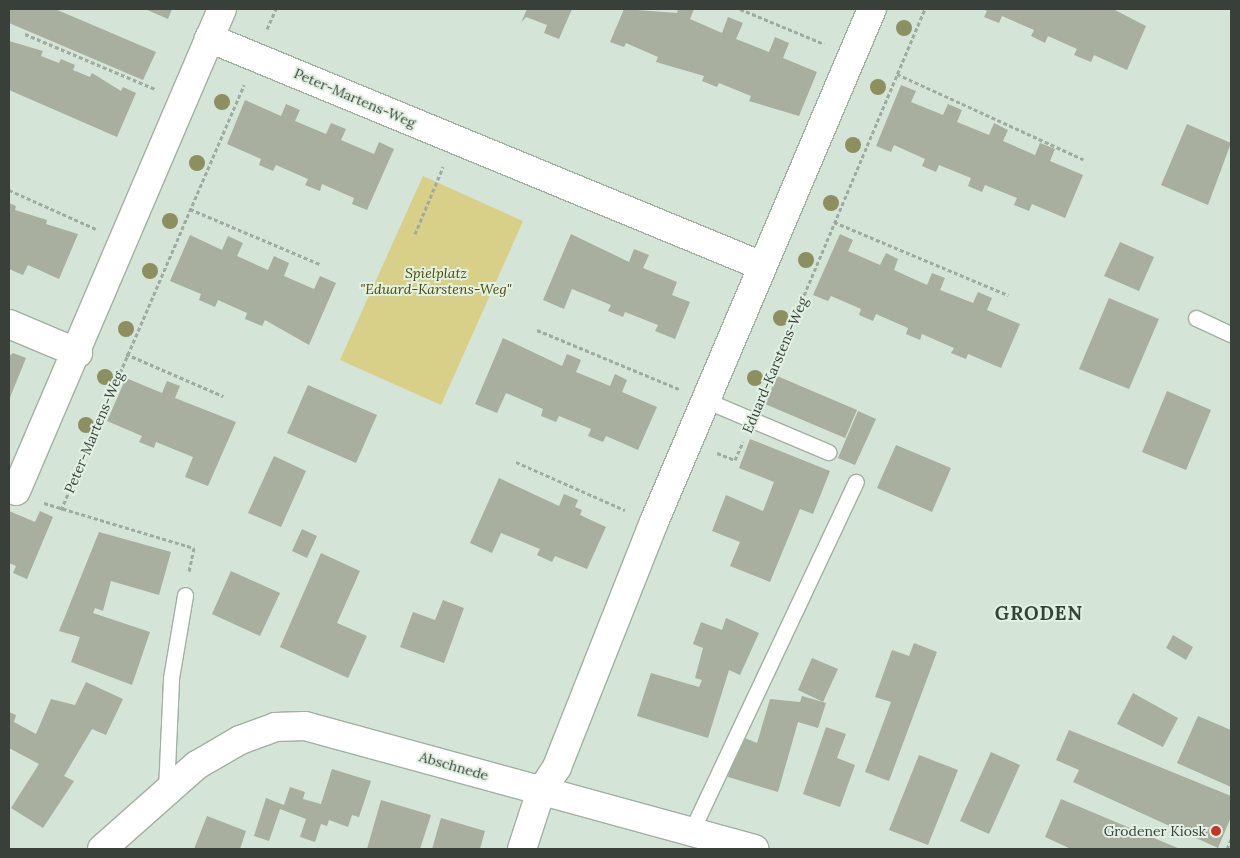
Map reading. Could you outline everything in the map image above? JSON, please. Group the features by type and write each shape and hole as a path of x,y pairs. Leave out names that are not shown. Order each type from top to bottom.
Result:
{"street":[{"path":"16,491 78,353 222,9"},
{"path":"522,849 541,791 557,766 687,442 872,9"},
{"name":"Peter-Martens-Weg","path":"210,38 762,266"},
{"path":"9,324 78,353"},
{"name":"Abschnede","path":"102,849 166,790 197,765 240,740 275,727 305,726 754,849"}],"lane":[{"path":"1196,318 1231,334"},
{"path":"705,400 828,452"},
{"path":"691,832 856,482"},
{"path":"166,790 171,678 185,595"}],"path":[{"name":"Peter-Martens-Weg","path":"61,510 126,354 276,9"},
{"path":"740,9 852,56"},
{"name":"Eduard-Karstens-Weg","path":"687,442 735,460 925,9"},
{"path":"25,34 183,101"},
{"path":"897,74 1083,158"},
{"path":"415,234 454,139"},
{"path":"9,190 124,241"},
{"path":"190,209 322,265"},
{"path":"834,222 1008,295"},
{"path":"537,330 705,400"},
{"name":"Peter-Martens-Weg","path":"126,354 222,396"},
{"path":"516,462 654,522"},
{"name":"Peter-Martens-Weg","path":"66,512 194,548 185,595"},
{"path":"1227,849 1231,839"}],"green space":[{"name":"Spielplatz \"Eduard-Karstens-Weg\"","path":"423,176 523,221 441,405 340,360"}],"building":[{"path":"9,9 55,9 156,52 143,80 9,23"},
{"path":"145,9 172,9 168,19"},
{"path":"527,9 572,9 559,39 544,33 547,25 526,17 521,23"},
{"path":"624,9 677,13 678,9 694,9 690,19 722,33 728,17 743,23 736,39 769,52 775,37 789,43 783,58 817,72 799,116 749,101 751,96 719,83 717,87 702,81 704,76 656,62 658,57 626,43 624,47 610,42"},
{"path":"983,9 1113,9 1146,26 1127,70 1094,55 1091,62 1074,55 1077,49 1048,36 1045,43 1031,36 1034,30 1002,16 999,23 984,17 987,11"},
{"path":"9,41 43,51 41,56 59,63 61,59 75,65 73,70 90,77 92,73 121,91 123,87 136,93 117,137 9,90"},
{"path":"901,85 916,91 911,102 943,115 948,104 962,110 957,122 989,135 994,123 1008,130 1003,141 1035,155 1040,143 1055,149 1050,161 1083,175 1065,218 1032,204 1029,211 1014,205 1017,198 985,185 982,192 968,186 971,178 939,165 936,172 922,166 925,159 894,145 891,152 876,146"},
{"path":"245,100 281,116 286,104 300,110 295,121 326,134 331,123 346,129 341,140 374,154 379,142 394,149 367,210 352,204 354,198 322,184 320,191 305,185 308,179 276,165 273,171 259,165 261,159 227,144"},
{"path":"1187,124 1231,143 1208,205 1161,185"},
{"path":"9,203 16,206 15,210 47,220 46,224 78,234 59,279 28,265 23,275 9,269"},
{"path":"571,234 629,262 634,249 649,255 643,268 677,282 672,295 690,302 675,339 655,331 658,325 625,312 623,317 608,311 611,305 572,289 564,309 543,300"},
{"path":"840,234 853,240 848,251 880,265 886,253 898,259 894,270 927,285 932,273 945,278 940,290 973,303 978,292 992,298 987,310 1020,324 1001,368 968,354 966,359 951,353 954,348 922,334 920,340 906,334 908,328 876,314 873,321 859,315 861,309 831,296 828,301 813,295"},
{"path":"190,235 222,250 228,236 243,243 237,256 268,270 274,256 289,263 284,276 314,289 320,276 336,283 309,345 265,320 262,326 245,319 247,313 218,300 215,307 199,300 201,294 170,281"},
{"path":"1120,242 1154,257 1139,291 1104,276"},
{"path":"1109,298 1159,319 1129,389 1079,369"},
{"path":"503,338 562,366 567,354 581,360 576,372 610,386 615,374 627,380 622,392 657,407 638,450 606,436 603,442 588,436 591,429 559,416 556,422 541,416 543,409 506,393 497,413 475,404"},
{"path":"13,353 26,358 9,400 9,356"},
{"path":"777,376 857,410 845,438 765,404"},
{"path":"126,378 162,393 167,381 180,386 175,398 236,422 208,486 185,477 193,457 156,442 154,448 139,442 142,436 107,421"},
{"path":"308,385 377,415 356,463 287,433"},
{"path":"1167,391 1211,410 1186,470 1142,452"},
{"path":"858,411 876,419 855,465 838,458"},
{"path":"750,439 830,471 813,514 800,509 770,582 730,566 740,542 712,531 726,495 763,511 774,482 739,468"},
{"path":"896,445 951,468 932,512 877,488"},
{"path":"274,456 306,471 281,527 248,513"},
{"path":"499,478 559,506 564,494 578,500 575,507 582,510 580,515 606,527 587,569 555,556 552,562 537,555 540,549 501,533 492,553 470,543"},
{"path":"9,511 35,522 40,511 53,517 27,579 13,573 16,566 9,563"},
{"path":"302,529 317,536 307,558 292,551"},
{"path":"99,532 171,552 159,595 111,581 103,611 95,608 93,613 150,632 132,685 71,662 80,637 59,631"},
{"path":"321,553 360,571 337,623 367,636 348,678 280,647"},
{"path":"231,571 280,593 260,636 212,614"},
{"path":"443,600 464,608 444,663 400,647 413,612 435,620"},
{"path":"726,618 759,633 740,675 729,670 708,738 637,716 651,673 699,687 702,680 695,678 703,648 693,644 701,622 722,630"},
{"path":"1173,635 1193,647 1186,660 1166,648"},
{"path":"914,643 937,652 889,781 865,772 891,702 875,697 892,650 909,656"},
{"path":"812,658 838,669 823,702 798,690"},
{"path":"86,682 123,699 106,735 92,729 64,776 74,781 43,828 11,808 39,764 9,748 9,712 16,715 14,722 36,734 51,699 75,705"},
{"path":"1133,693 1178,718 1163,747 1117,724"},
{"path":"802,696 826,703 818,728 798,722 778,792 728,777 740,736 757,743 770,699 800,702"},
{"path":"1198,716 1231,730 1231,787 1177,763"},
{"path":"826,727 846,734 837,758 855,765 840,807 803,794"},
{"path":"1069,730 1231,796 1231,817 1218,848 1073,782 1079,770 1056,760"},
{"path":"991,752 1020,765 989,834 960,821"},
{"path":"919,755 958,770 928,845 889,830"},
{"path":"332,769 371,781 359,817 352,815 348,827 329,820 327,826 321,824 315,842 300,837 306,819 280,809 269,841 254,836 266,798 284,805 290,787 305,792 303,799 321,804"},
{"path":"1061,799 1180,849 1071,849 1045,837"},
{"path":"381,800 431,815 420,849 367,849"},
{"path":"207,816 246,831 240,849 194,849"},
{"path":"441,818 485,831 480,849 432,849"}],"place":[{"name":"Grodener Kiosk","path":"1216,831"}],"district":[{"name":"GRODEN","path":"1039,614"}]}
